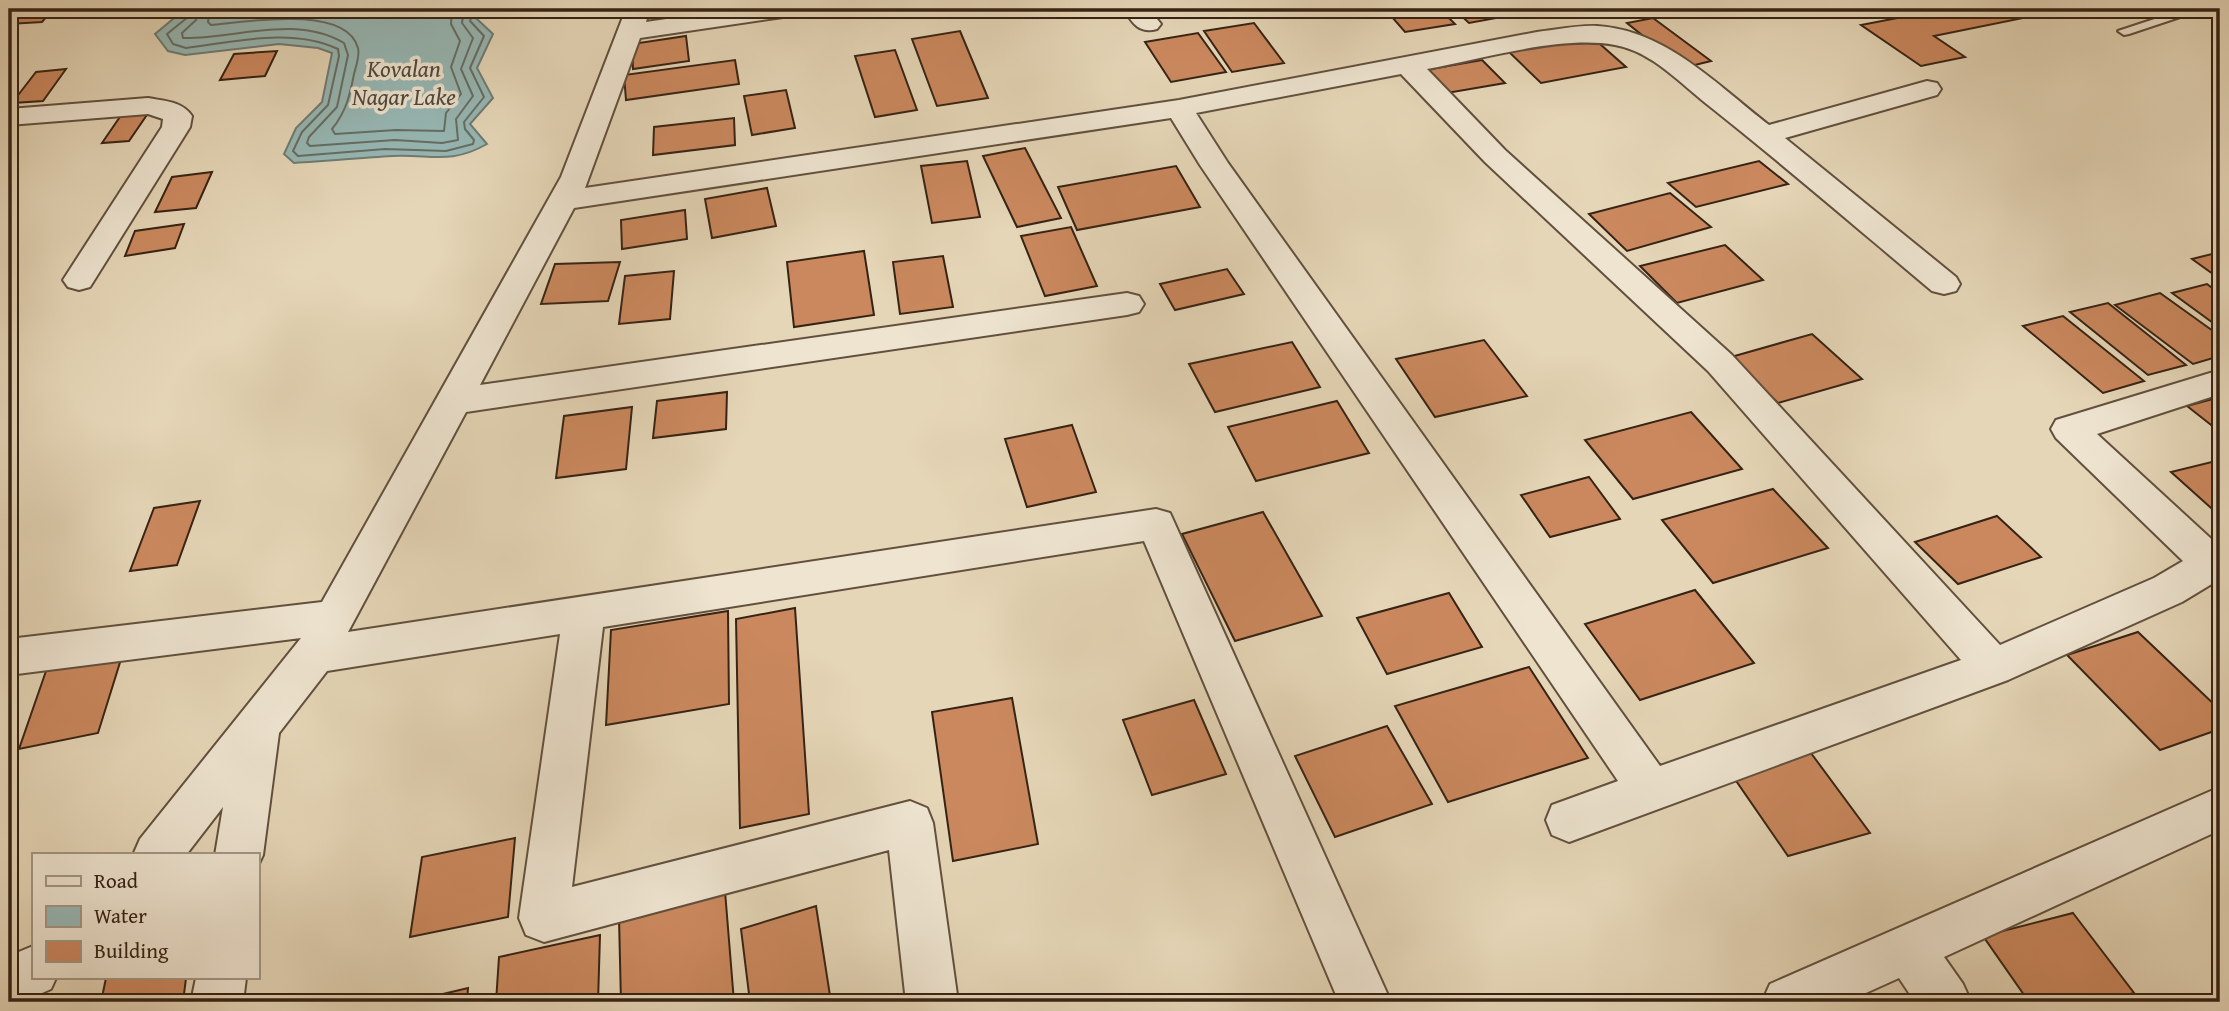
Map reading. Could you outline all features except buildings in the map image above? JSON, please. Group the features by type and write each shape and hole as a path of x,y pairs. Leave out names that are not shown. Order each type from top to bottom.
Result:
{"street":[{"path":"159,853 314,655 336,617 576,177 634,21 783,9"},
{"path":"562,201 1179,108 1537,40 1595,34 1624,38 1655,50 1764,135 1944,284"},
{"path":"1408,65 1495,156 1720,363 1993,667"},
{"path":"1764,135 1927,89"},
{"path":"9,117 148,106 169,110 178,116 176,127 79,280"},
{"path":"1179,108 1215,165 1650,789"},
{"path":"454,401 1127,304"},
{"path":"1569,820 1993,667 2168,590 2212,564 2069,429 2220,382"},
{"path":"314,655 1156,524 1365,1002"},
{"path":"583,614 544,918 910,823 932,1002"},
{"path":"9,657 336,617"},
{"path":"239,853 257,728"},
{"path":"1788,1002 2220,808"},
{"path":"1908,948 1945,1002"},
{"path":"9,982 32,971"},
{"path":"33,1002 38,979"},
{"path":"217,1002 221,979"}],"lane":[{"path":"2124,31 2197,9"}],"water":[{"name":"Kovalan Nagar Lake","path":"185,9 482,9 477,19 493,34 477,68 493,98 470,124 487,144 451,156 392,156 294,163 284,154 296,128 322,102 332,53 318,48 279,44 185,55 168,51 155,34"}]}
